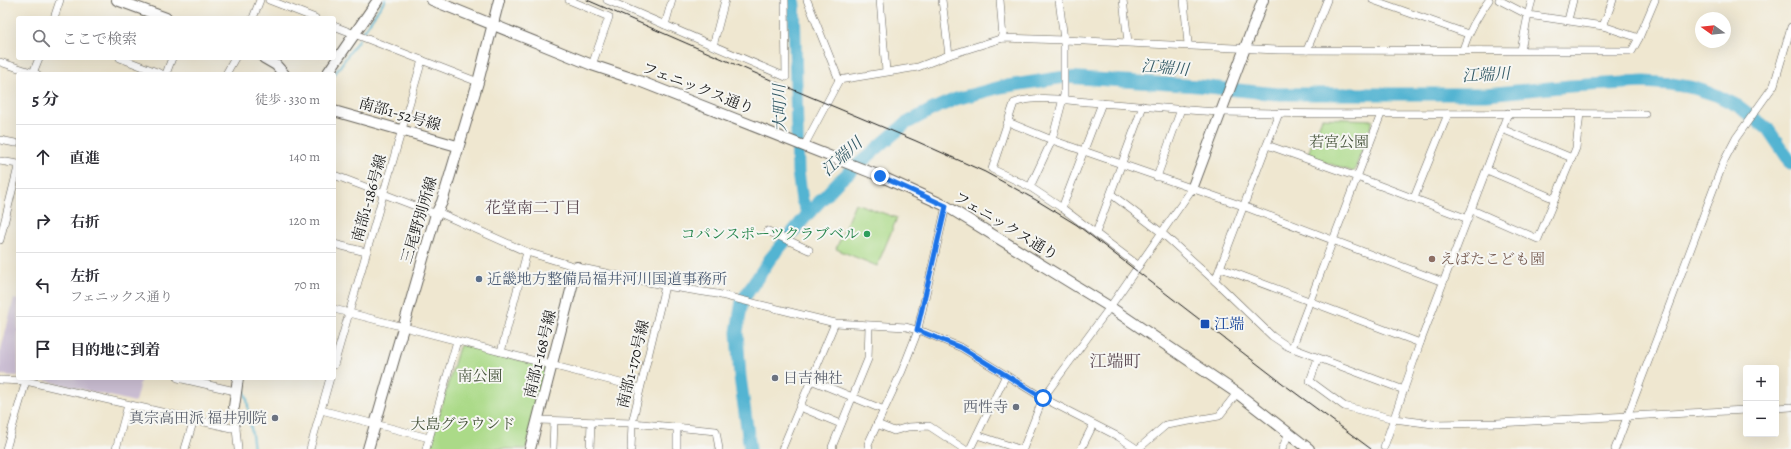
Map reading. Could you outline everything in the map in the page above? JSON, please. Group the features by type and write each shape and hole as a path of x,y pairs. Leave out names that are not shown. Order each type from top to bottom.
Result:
{"main road":[{"path":"117,0 140,4 162,16"},
{"path":"328,72 378,0"},
{"name":"フェニックス通り","path":"432,0 880,176 946,206 1110,307 1237,393 1308,449"},
{"name":"三尾野別所線","path":"368,449 436,214 442,202 457,146 478,82 500,0"},
{"path":"1192,189 1263,0"},
{"path":"268,60 276,64 282,72"},
{"name":"南部1-52号線","path":"336,112 457,146"},
{"name":"南部1-168号線","path":"530,449 578,267"},
{"path":"234,407 238,380"}],"street":[{"path":"55,16 60,0"},
{"path":"253,16 260,0"},
{"path":"269,0 310,16"},
{"path":"568,0 609,17 592,64"},
{"path":"608,0 617,2 665,25 786,77 785,0"},
{"path":"665,25 672,0"},
{"path":"713,46 725,0"},
{"path":"804,146 839,80 807,0"},
{"path":"880,0 886,72"},
{"path":"942,0 949,55"},
{"path":"1000,0 1004,38"},
{"path":"1030,187 1052,140 1063,97 1064,42 1059,0"},
{"path":"1123,0 1128,42"},
{"path":"1184,0 1188,44"},
{"path":"1307,50 1327,0"},
{"path":"1373,0 1468,34"},
{"path":"1463,49 1468,34 1480,12 1489,0"},
{"path":"1499,0 1528,16 1568,20 1603,26 1640,38"},
{"path":"1521,50 1532,0"},
{"path":"1568,20 1574,0"},
{"path":"1603,26 1613,0"},
{"path":"839,80 918,67 949,55 1004,38 1064,42 1128,42 1307,50 1463,49 1632,51 1640,38 1655,0"},
{"path":"336,27 478,82"},
{"path":"1615,449 1724,161 1730,147 1774,85 1791,27"},
{"path":"35,72 38,60"},
{"path":"125,60 157,72"},
{"path":"167,72 171,60"},
{"path":"227,72 234,60"},
{"name":"南部1-186号線","path":"336,358 422,60"},
{"path":"0,62 32,72"},
{"path":"1139,266 1062,208 1030,187 992,169 1014,103 1024,100 1063,97 1102,103 1181,109 1223,107 1279,113 1645,114"},
{"path":"1062,208 1102,103"},
{"path":"1096,233 1144,106"},
{"path":"1157,177 1181,109"},
{"path":"1215,281 1279,113"},
{"path":"1472,210 1538,238 1576,148 1580,113"},
{"path":"1292,348 1381,114"},
{"path":"1414,198 1448,114"},
{"path":"1384,447 1420,343 1508,114"},
{"path":"1008,122 1052,140 1243,206 1444,282"},
{"path":"1502,129 1572,158"},
{"path":"0,140 15,143"},
{"path":"1267,144 1414,198 1468,220"},
{"path":"0,161 16,165"},
{"path":"1487,170 1555,199"},
{"path":"0,240 16,173"},
{"path":"336,176 384,195 436,214 446,216 527,252 578,267 665,286 720,295 835,323 869,326 895,326 917,330 962,348 1043,398 1138,449 1166,425 1219,416 1237,393"},
{"path":"1023,449 1043,398 1110,307 1192,189"},
{"path":"1111,194 1162,233 1272,336 1292,348 1404,390"},
{"path":"869,449 868,444 902,371 917,330 946,206"},
{"path":"768,231 809,250"},
{"path":"336,244 366,252"},
{"path":"501,352 527,252"},
{"path":"1221,268 1420,343"},
{"name":"南部1-170号線","path":"631,449 632,423 665,286"},
{"path":"336,310 640,388"},
{"path":"782,449 835,323"},
{"path":"833,449 832,447 840,424 868,359 869,326"},
{"path":"426,449 457,341"},
{"path":"1318,358 1310,382 1344,406 1394,419 1433,424 1497,423 1743,410"},
{"path":"970,449 1006,375"},
{"path":"0,380 26,381 231,428 236,426"},
{"path":"187,380 235,391"},
{"path":"310,449 330,380"},
{"path":"811,380 884,410"},
{"path":"6,449 26,381"},
{"path":"116,449 128,405"},
{"path":"234,407 238,449"},
{"path":"800,407 840,424"},
{"path":"1779,408 1791,408"},
{"path":"322,410 429,438"},
{"path":"185,449 194,419"},
{"path":"538,420 632,423 716,432 719,449"},
{"path":"553,449 554,421"},
{"path":"590,449 591,422"},
{"path":"877,424 894,431 908,427 929,426 964,449"},
{"path":"1080,449 1093,425"},
{"path":"677,428 677,449"},
{"path":"1282,449 1289,433"},
{"path":"977,435 1019,449"}],"shaded area":[{"path":"14,299 16,300 16,376 0,375 0,353"},
{"path":"43,380 140,380 135,402"}],"green space":[{"name":"若宮公園","path":"1322,118 1373,120 1354,172 1307,156"},
{"name":"コパンスポーツクラブベル","path":"855,203 897,218 877,266 836,249"},
{"path":"462,345 546,367 547,369 526,449 429,449 459,347"}],"waterway":[{"path":"363,32 385,0"},
{"name":"大町川","path":"794,0 798,172 802,200 808,214"},
{"path":"336,72 359,39"},
{"name":"江端川","path":"750,449 740,377 737,332 742,301 770,259 808,214 838,182 905,124 956,99 1001,87 1065,77 1198,86 1277,94 1486,94 1570,86 1644,82 1671,84 1694,88 1716,95 1738,106 1768,129 1791,163"},
{"name":"江端川","path":"1785,154 1791,153"},
{"path":"243,387 247,399 254,449"}],"tram line":[{"path":"587,0 916,141 985,172 1036,200 1077,225 1286,386 1371,449"}],"place":[{"name":"コパンスポーツクラブベル","path":"867,234"},
{"name":"えばたこども園","path":"1432,259"},
{"name":"近畿地方整備局福井河川国道事務所","path":"479,279"},
{"name":"江端","path":"1205,324"},
{"name":"日吉神社","path":"775,378"},
{"name":"西性寺","path":"1016,407"},
{"name":"真宗高田派 福井別院","path":"275,418"}],"district":[{"name":"花堂南二丁目","path":"533,208"},
{"name":"江端町","path":"1115,361"}],"route":[{"path":"880,176 946,206 917,330 962,348 1043,398"}],"park label":[{"name":"南公園","path":"480,376"},
{"name":"大島グラウンド","path":"463,424"}]}
